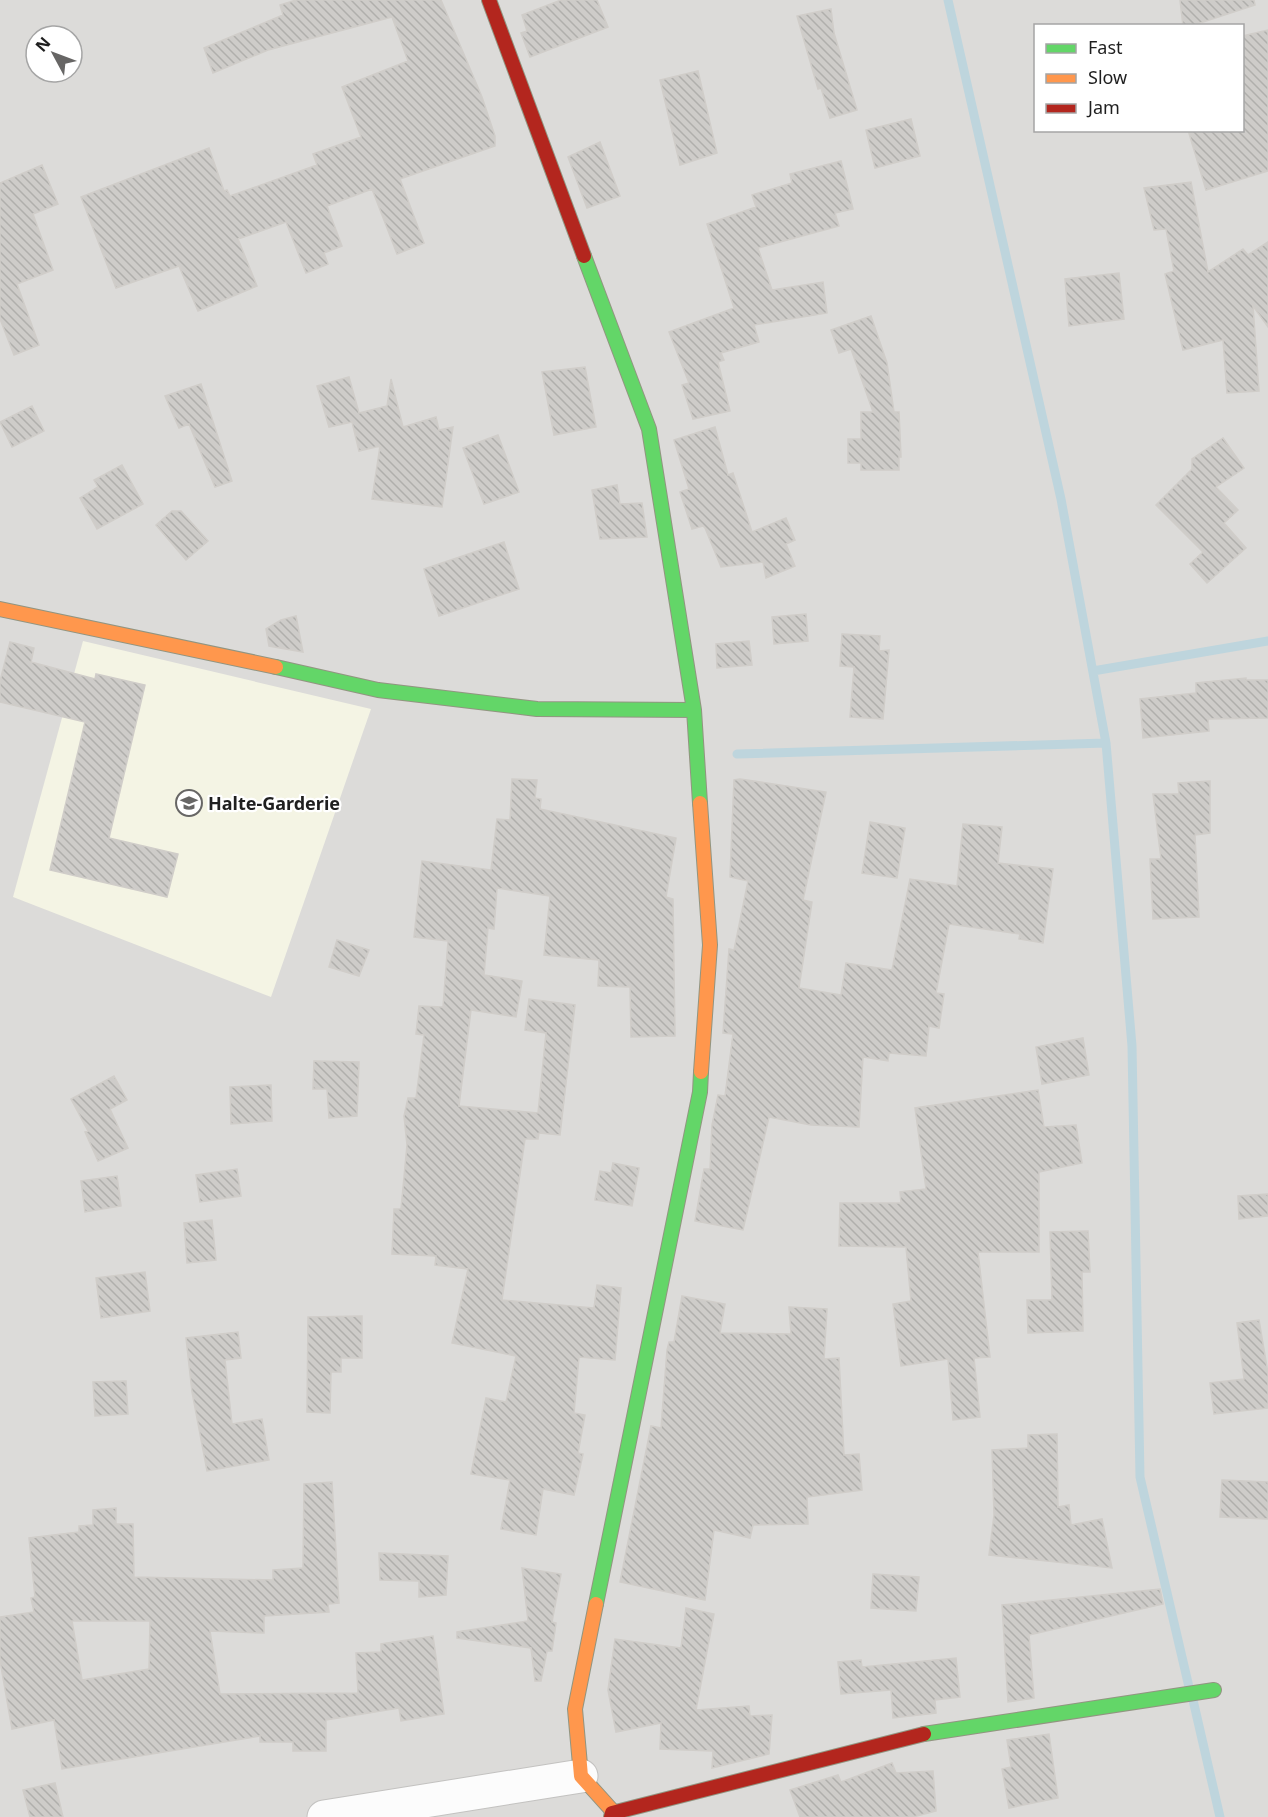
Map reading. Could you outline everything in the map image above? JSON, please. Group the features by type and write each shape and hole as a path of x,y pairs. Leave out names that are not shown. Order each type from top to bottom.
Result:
{"street":[{"path":"489,0 649,429 694,710 710,945 700,1092 575,1709 581,1776 614,1816 928,1733 1209,1690"},
{"path":"0,609 152,639 378,690 537,709 694,710"},
{"path":"324,1817 581,1776"}],"shaded area":[{"path":"0,0 1268,0 1268,1817 0,1817"},
{"name":"Halte-Garderie","path":"83,641 371,709 271,997 13,897"}],"building":[{"path":"296,0 441,0 482,97 495,136 495,146 400,179 424,243 397,254 372,189 327,206 342,246 324,253 328,264 306,273 286,222 238,239 257,286 198,311 179,266 116,288 81,197 209,148 224,191 227,190 230,196 317,165 313,154 361,137 342,87 408,61 392,17 268,50 213,73 204,48 283,15 280,5"},
{"path":"561,0 597,0 608,27 530,57 521,33 527,31 522,15"},
{"path":"1180,0 1254,0 1255,5 1197,24 1183,24"},
{"path":"831,9 834,33 857,110 830,118 821,88 818,89 797,16"},
{"path":"1268,30 1268,171 1206,190 1189,132 1244,132 1244,36"},
{"path":"698,71 717,153 680,165 660,80"},
{"path":"911,119 920,156 875,168 866,130"},
{"path":"600,142 620,196 587,208 568,157"},
{"path":"841,161 853,209 835,213 839,226 758,248 772,290 823,282 827,313 754,325 759,342 721,353 724,360 718,362 730,411 693,419 682,385 689,383 669,332 734,308 707,224 756,207 752,195 792,183 790,174"},
{"path":"42,165 58,204 33,214 53,270 17,284 39,345 14,355 0,319 0,183"},
{"path":"1191,182 1208,272 1243,249 1248,255 1268,242 1268,327 1253,306 1259,391 1227,393 1223,340 1183,350 1165,274 1174,271 1166,229 1154,230 1144,188"},
{"path":"1119,273 1124,319 1069,326 1065,279"},
{"path":"871,316 887,363 894,412 899,412 901,457 899,457 899,470 861,470 861,463 848,463 848,439 861,439 861,412 873,412 851,349 839,353 831,330"},
{"path":"585,367 596,427 554,435 542,372"},
{"path":"349,377 359,413 387,406 391,379 403,427 436,417 439,430 453,427 442,507 372,499 380,446 359,451 352,422 329,427 317,386"},
{"path":"201,384 232,481 215,487 189,424 179,428 165,396"},
{"path":"32,406 44,431 12,447 0,422"},
{"path":"715,427 728,475 733,473 752,532 786,518 795,540 786,544 795,566 766,578 763,562 721,567 705,528 703,526 692,529 680,492 689,489 674,440"},
{"path":"498,435 519,492 484,504 463,448"},
{"path":"1223,438 1244,468 1216,487 1238,510 1224,523 1246,548 1207,583 1190,564 1203,552 1156,505 1192,469 1192,459"},
{"path":"122,465 143,504 97,529 80,498 98,487 94,480"},
{"path":"617,485 620,504 642,503 647,537 600,539 592,490"},
{"path":"172,511 181,511 208,541 186,560 156,525"},
{"path":"504,542 519,589 439,616 424,569"},
{"path":"806,614 808,641 774,644 772,617"},
{"path":"296,616 303,652 269,646 266,629 281,620"},
{"path":"842,634 880,636 879,651 889,650 883,719 850,717 854,667 840,666"},
{"path":"749,641 752,665 717,668 716,644"},
{"path":"10,642 34,648 31,662 95,679 96,674 145,685 109,838 178,854 167,897 50,870 85,722 0,702 0,681"},
{"path":"1246,678 1246,680 1268,680 1268,718 1208,719 1209,731 1143,738 1140,699 1196,693 1196,683"},
{"path":"512,779 537,780 535,798 541,799 540,809 676,838 666,897 673,899 675,1036 631,1037 630,987 598,986 599,960 544,955 550,896 497,888 494,929 488,928 484,975 522,981 516,1017 471,1010 459,1106 538,1113 546,1033 525,1030 529,999 575,1005 560,1135 539,1133 538,1139 525,1139 502,1300 594,1308 597,1285 621,1288 615,1360 579,1357 574,1413 585,1415 578,1453 583,1454 574,1495 543,1489 536,1535 501,1529 510,1480 471,1474 486,1398 506,1402 516,1356 452,1343 468,1269 435,1265 436,1256 392,1254 394,1209 401,1209 407,1145 404,1116 408,1098 416,1098 424,1035 416,1034 419,1006 443,1007 448,941 414,937 422,861 491,870 497,819 510,820"},
{"path":"734,780 826,792 803,900 812,902 799,988 841,995 846,963 892,970 910,879 957,886 963,824 1002,827 998,863 1053,869 1043,943 1019,939 1020,934 949,924 936,993 944,994 939,1028 929,1026 926,1056 889,1053 888,1061 863,1057 859,1127 811,1125 769,1117 743,1230 695,1221 704,1169 710,1169 712,1125 718,1095 725,1096 733,1034 723,1033 729,949 734,950 748,881 730,877"},
{"path":"1210,781 1210,833 1195,835 1199,917 1153,919 1150,859 1161,859 1153,794 1179,794 1178,783"},
{"path":"870,822 905,828 897,878 862,873"},
{"path":"337,940 369,950 359,976 329,967"},
{"path":"1083,1038 1089,1075 1042,1084 1036,1047"},
{"path":"314,1061 359,1062 357,1116 329,1118 327,1089 313,1089"},
{"path":"114,1076 127,1100 110,1109 128,1148 98,1161 85,1132 88,1131 71,1099"},
{"path":"271,1085 272,1121 231,1124 230,1087"},
{"path":"1038,1090 1044,1127 1076,1125 1082,1163 1039,1172 1039,1252 978,1252 990,1357 974,1358 980,1417 953,1420 948,1359 901,1366 893,1304 911,1301 906,1247 839,1246 840,1203 901,1203 900,1192 926,1189 915,1108"},
{"path":"613,1163 639,1168 632,1206 595,1200 600,1171 611,1173"},
{"path":"237,1169 241,1196 200,1202 196,1175"},
{"path":"117,1176 121,1206 85,1212 81,1181"},
{"path":"1268,1194 1268,1216 1239,1219 1238,1196"},
{"path":"212,1220 216,1260 187,1263 184,1223"},
{"path":"1088,1231 1090,1272 1082,1272 1083,1331 1028,1333 1027,1300 1052,1300 1050,1232"},
{"path":"145,1272 150,1311 101,1318 96,1278"},
{"path":"682,1296 725,1304 720,1333 791,1334 789,1307 827,1309 824,1359 839,1358 844,1455 859,1454 862,1490 807,1497 808,1524 753,1525 750,1538 714,1530 705,1600 620,1582 651,1426 661,1428 667,1350 669,1342 674,1342"},
{"path":"362,1316 362,1358 341,1358 341,1372 331,1372 330,1413 307,1412 308,1317"},
{"path":"1259,1320 1268,1373 1268,1408 1214,1414 1210,1383 1244,1379 1237,1323"},
{"path":"238,1332 241,1358 225,1360 232,1424 262,1419 269,1460 207,1471 192,1392 186,1338"},
{"path":"126,1381 128,1414 95,1416 93,1382"},
{"path":"1057,1434 1058,1507 1069,1505 1071,1525 1102,1519 1112,1568 989,1555 994,1515 992,1450 1028,1448 1028,1435"},
{"path":"1222,1480 1268,1482 1268,1519 1220,1517"},
{"path":"332,1482 339,1603 328,1604 329,1612 264,1616 264,1633 210,1631 220,1694 358,1693 356,1653 381,1652 381,1644 433,1636 444,1714 401,1721 399,1708 326,1720 326,1751 293,1751 293,1742 260,1742 260,1736 62,1769 54,1720 12,1729 0,1661 0,1617 34,1612 31,1598 35,1597 29,1538 79,1532 79,1526 93,1525 93,1510 116,1508 116,1524 133,1524 134,1577 273,1580 273,1570 303,1568 304,1484","holes":["72,1621 150,1621 149,1669 82,1680"]},
{"path":"379,1553 448,1556 446,1595 419,1597 419,1581 380,1580"},
{"path":"522,1568 561,1574 552,1622 556,1623 552,1651 547,1651 541,1681 535,1681 531,1648 457,1638 457,1632 528,1621"},
{"path":"873,1574 919,1577 916,1611 871,1608"},
{"path":"1160,1589 1163,1604 1029,1635 1034,1698 1008,1702 1002,1605"},
{"path":"686,1608 714,1614 696,1710 749,1706 750,1716 772,1715 769,1754 712,1768 713,1751 660,1749 661,1723 616,1732 608,1690 615,1639 681,1648"},
{"path":"956,1658 960,1697 935,1700 936,1713 893,1718 891,1690 841,1694 838,1662 861,1660 862,1667"},
{"path":"1049,1734 1058,1798 1009,1808 1002,1769 1011,1767 1007,1740"},
{"path":"892,1763 896,1773 933,1771 936,1811 913,1817 800,1817 790,1790 838,1775 841,1782"},
{"path":"55,1783 63,1817 30,1817 23,1790"}],"waterway":[{"path":"948,0 1061,499 1106,743 1132,1046 1140,1477 1189,1687"},
{"path":"1093,671 1268,641"},
{"path":"737,754 1106,743"},
{"path":"1193,1700 1220,1817"}],"traffic: fast":[{"path":"584,256 649,429 694,710 700,803"},
{"path":"276,667 378,690 537,709 694,710"},
{"path":"596,1604 700,1092 701,1072"},
{"path":"924,1734 1214,1690"}],"traffic: slow":[{"path":"0,609 276,667"},
{"path":"700,803 710,945 701,1072"},
{"path":"596,1604 575,1709 581,1776 618,1817"}],"traffic: jam":[{"path":"489,0 584,256"},
{"path":"611,1817 612,1813 924,1734"}],"place":[{"name":"Halte-Garderie","path":"189,803"}]}
